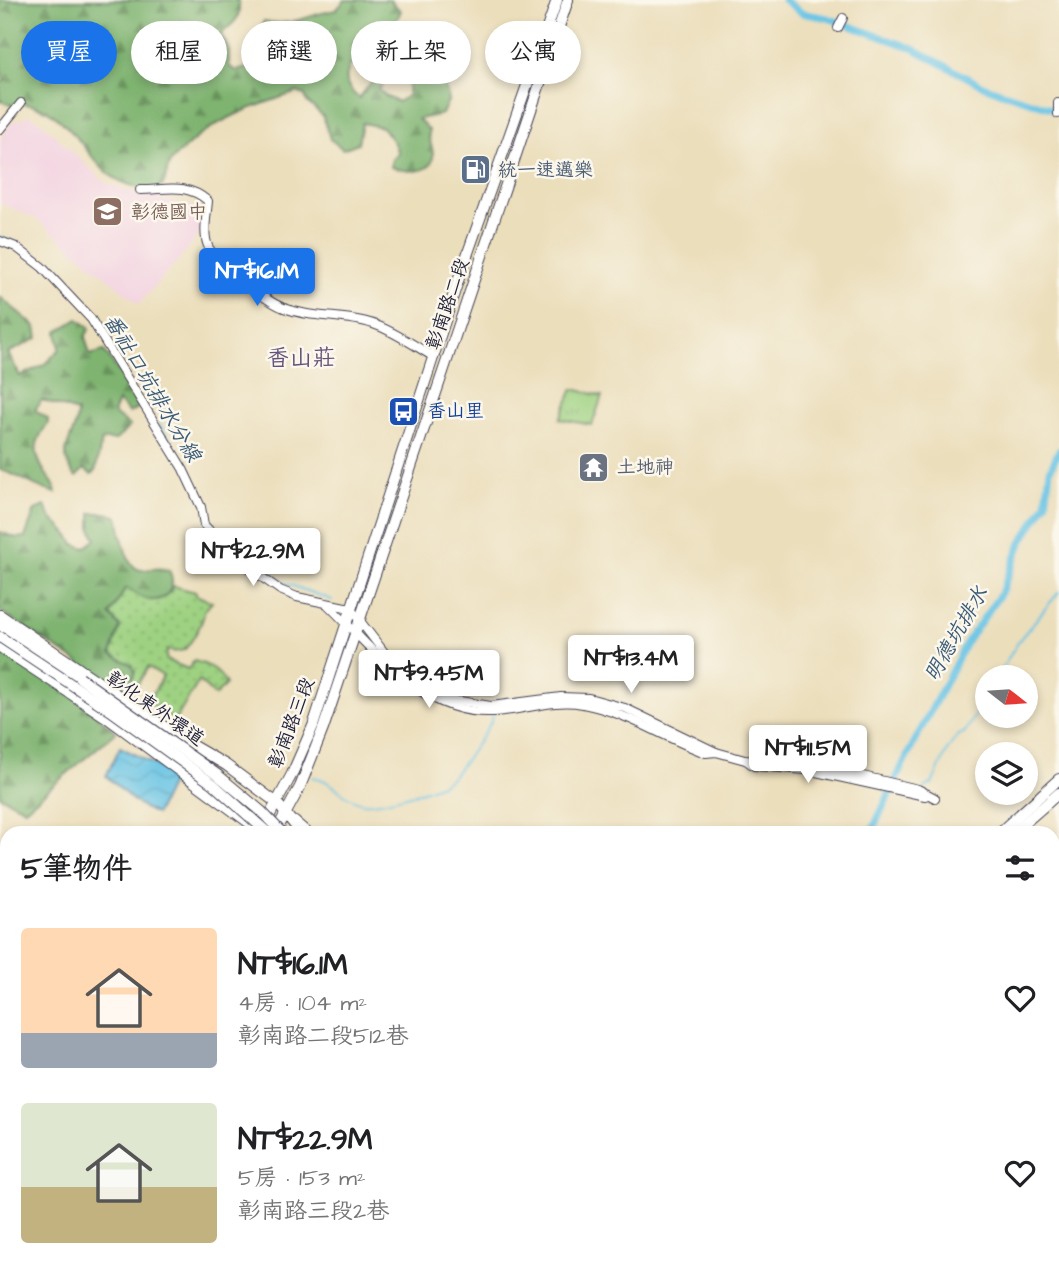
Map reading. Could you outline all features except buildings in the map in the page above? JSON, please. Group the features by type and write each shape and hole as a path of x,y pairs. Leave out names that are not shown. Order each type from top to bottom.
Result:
{"main road":[{"name":"彰南路二段","path":"346,622 458,281 557,0"},
{"name":"彰南路二段","path":"356,631 568,0"},
{"path":"526,89 537,92"},
{"path":"434,357 446,363"},
{"path":"0,615 197,749 226,765 277,803 295,826"},
{"name":"彰南路三段","path":"266,826 313,726 346,622"},
{"name":"彰化東外環道","path":"0,625 116,702 219,776 275,826"},
{"name":"彰南路三段","path":"279,826 323,729 356,631"},
{"name":"彰化東外環道","path":"0,637 110,710 213,784 256,826"},
{"path":"0,647 182,771 206,793 253,826"},
{"path":"1007,826 1059,779"},
{"path":"1021,826 1059,793"}],"street":[{"path":"838,28 843,18"},
{"path":"0,129 21,103"},
{"path":"1058,103 1058,114"},
{"path":"140,190 189,188 197,191 208,201 206,237 209,248 238,276 282,308 313,315 353,318 376,325 434,357"},
{"path":"0,240 16,247 42,267 91,319 183,468 201,507 204,525 243,564 281,590 297,597 350,608 394,665 413,678 453,700 491,706 574,697 625,708 716,752 745,760 816,765 901,788"},
{"path":"233,554 241,540"},
{"path":"328,605 402,680 450,705 485,712 579,703 621,714 706,753 716,752"},
{"path":"286,814 301,826"}],"shaded area":[{"name":"彰德國中","path":"30,115 104,182 124,190 191,206 202,228 192,244 139,304 35,218 0,203 0,141 10,124"}],"green space":[{"path":"0,0 238,0 239,13 227,29 227,21 131,21 131,84 227,84 227,46 229,66 236,71 241,70 241,84 337,84 337,21 295,21 336,10 345,0 390,0 401,11 396,21 351,21 351,64 347,78 349,88 359,98 370,84 383,84 379,90 398,102 408,95 408,84 443,84 449,99 442,114 418,119 429,130 433,153 432,161 424,169 403,170 391,167 392,159 398,154 394,143 382,127 362,123 358,143 343,149 330,139 323,116 307,102 305,95 297,92 239,113 212,127 172,160 161,187 146,190 129,185 105,171 53,114 40,107 10,105 0,100 0,85 4,80 0,66"},
{"path":"0,297 36,327 38,338 8,353 20,376 44,365 60,349 57,332 78,319 90,328 85,337 90,355 104,351 130,387 138,408 129,413 118,401 113,413 130,426 116,440 102,440 95,472 91,474 84,469 76,477 69,467 66,451 77,412 42,400 35,410 48,419 48,423 36,448 41,467 54,485 56,493 0,470"},
{"path":"573,389 602,396 592,425 560,419"},
{"path":"45,506 74,544 85,548 96,539 91,529 91,513 107,513 118,517 125,548 132,564 142,570 169,570 172,581 166,595 149,600 125,589 110,615 120,627 111,654 132,665 135,672 130,684 122,691 0,611 0,532 17,538 25,537 35,510"},
{"path":"173,586 196,592 196,595 212,602 204,611 200,625 188,646 178,652 167,650 166,660 188,669 194,661 204,664 213,669 226,684 215,696 199,681 174,722 148,702 163,676 148,667 136,687 130,684 135,672 111,654 120,627 110,615 125,589 139,596 169,593"},
{"path":"0,648 74,696 116,732 25,809 0,796"}],"water":[{"path":"120,747 175,775 156,814 135,802 106,776"}],"waterway":[{"path":"784,0 802,13 828,18 912,48 985,87 1059,111"},
{"name":"番社口坑排水分線","path":"0,237 19,244"},
{"name":"番社口坑排水分線","path":"159,423 182,460"},
{"name":"明德坑排水","path":"874,826 966,643 1001,593 1021,543 1046,503 1050,470 1059,450"},
{"name":"番社口坑排水分線","path":"206,513 209,524"},
{"name":"番社口坑排水分線","path":"215,531 235,547"},
{"name":"番社口坑排水分線","path":"239,551 285,583 332,600"},
{"path":"1004,665 1020,639 1059,592"},
{"name":"番社口坑排水分線","path":"364,633 369,639"},
{"path":"924,788 932,784 948,749 957,736 965,732 975,715"},
{"path":"312,777 327,782 349,798 363,803 422,791 444,782 455,773 481,739 493,716"}],"place":[{"name":"統一速邁樂","path":"475,170"},
{"name":"彰德國中","path":"108,212"},
{"name":"香山里","path":"404,411"},
{"name":"土地神","path":"594,467"}],"district":[{"name":"香山莊","path":"301,358"}]}
